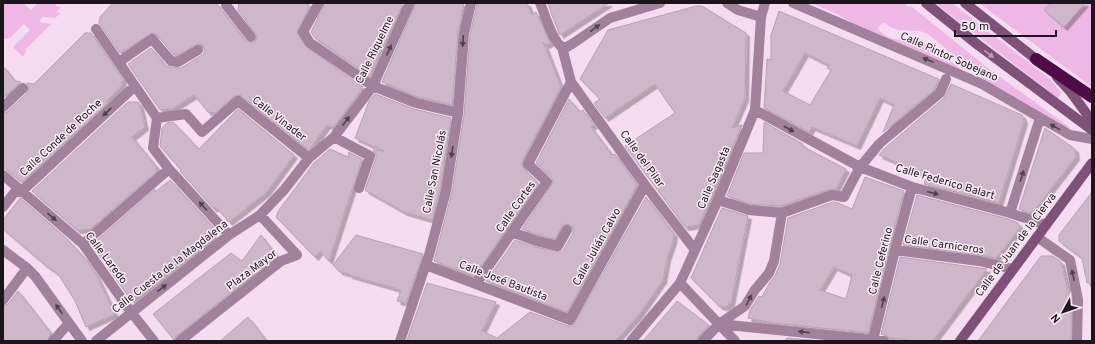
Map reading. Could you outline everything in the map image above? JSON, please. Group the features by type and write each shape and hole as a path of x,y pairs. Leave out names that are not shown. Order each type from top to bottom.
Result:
{"highway":[{"path":"1036,58 1092,97"}],"main road":[{"name":"Calle Pintor Sobejano","path":"926,3 984,50 1092,130"},
{"path":"964,3 1036,58 1061,81 1092,121"},
{"name":"Calle de Juan de la Cierva","path":"960,341 1092,163"}],"street":[{"path":"319,3 304,32 310,43 373,86 416,103 458,113"},
{"name":"Calle Riquelme","path":"309,158 334,136 373,86 410,3"},
{"name":"Calle San Nicolás","path":"401,341 426,265 446,191 458,113 464,34 471,3"},
{"path":"540,3 555,38 562,48 571,82"},
{"path":"562,48 567,47 610,18 660,3"},
{"path":"727,3 738,10 761,17"},
{"name":"Calle Sagasta","path":"631,341 680,283 718,200 755,110 761,17 765,3"},
{"name":"Calle Pintor Sobejano","path":"793,3 976,81 1070,135 1092,139"},
{"path":"227,4 251,37"},
{"path":"96,29 157,118 153,148 169,169 229,235"},
{"path":"119,62 152,39 171,62 178,62 198,50"},
{"path":"718,200 750,210 782,213 832,195 844,197 860,167 880,143 940,93 946,79"},
{"name":"Calle del Pilar","path":"571,82 645,185 695,250"},
{"name":"Calle Cortes","path":"476,284 547,182 528,164 571,82"},
{"name":"Calle Conde de Roche","path":"3,207 14,193 22,191 136,86"},
{"path":"3,107 22,88"},
{"name":"Calle Vinader","path":"157,118 186,114 202,132 238,101 309,158"},
{"name":"Calle Federico Balart","path":"755,110 860,167 912,187 1010,213 1046,225"},
{"path":"1010,213 1040,118"},
{"path":"334,136 370,156 359,188"},
{"name":"Calle Cuesta de la Magdalena","path":"96,341 229,235 260,215 284,190 309,158"},
{"path":"83,244 169,169"},
{"name":"Calle Laredo","path":"3,175 83,244 131,312 154,341"},
{"name":"Calle Julián Calvo","path":"570,320 645,185"},
{"name":"Calle Ceferino","path":"873,340 912,187"},
{"path":"703,341 719,324 745,306 754,291 769,273 774,261 782,213"},
{"name":"Plaza Mayor","path":"180,341 281,261 297,255 260,215"},
{"path":"512,232 536,241 558,246 567,230"},
{"path":"1037,237 1070,260 1078,300 1077,341"},
{"path":"3,250 27,268 82,341"},
{"name":"Calle Carniceros","path":"895,250 979,261 1014,269"},
{"name":"Calle José Bautista","path":"426,265 570,320"},
{"path":"3,300 27,268"},
{"path":"680,283 735,341"},
{"path":"53,341 69,323"},
{"path":"719,324 884,341"}],"shaded area":[{"path":"3,3 23,3 31,10 38,3 57,3 55,6 61,7 56,12 61,13 55,18 42,17 39,22 51,24 25,50 26,51 23,57 13,47 30,30 24,24 10,38 3,39"},
{"path":"811,3 904,3 909,7 911,6 989,69 1069,127 1067,130 987,82 928,34 920,31 898,30 890,27 884,22 877,28 883,34 893,39 913,40 931,47 964,72 872,34 835,13"},
{"path":"935,3 952,3 1051,80 1061,93 1058,98"},
{"path":"979,3 1092,3 1092,87"}],"building":[{"path":"113,3 216,3 246,41 252,43 255,42 257,36 238,10 239,3 308,3 309,8 297,32 305,46 363,87 333,128 327,125 309,150 240,95 234,96 215,113 208,112 194,95 172,109 160,110 128,64 151,48 166,66 181,68 202,55 204,53 204,47 201,44 198,44 177,55 174,55 157,35 152,33 120,53 99,23 100,17"},
{"path":"325,3 403,3 370,76 315,38 311,32"},
{"path":"416,3 464,3 458,33 452,105 418,97 382,82"},
{"path":"477,3 527,3 532,15 536,12 550,43 546,45 543,42 561,87 522,161 522,166 524,169 538,183 474,276 434,261 452,192 464,114 470,35"},
{"path":"548,3 609,3 560,35"},
{"path":"1050,3 1085,3 1064,27 1044,10"},
{"path":"696,6 702,6 746,33 745,98 732,128 742,125 699,225 685,227 625,146 675,113 655,84 605,118 594,103 600,99 580,79 608,30"},
{"path":"779,11 939,79 935,89 883,132 894,105 880,98 857,146 812,127 809,132 764,108 767,59 771,60 771,35","holes":["805,53 829,65 827,68 831,70 810,105 783,91"]},
{"path":"85,33 91,33 123,79 122,85 106,102 109,102 22,182 3,167 3,113 7,112 27,93 29,87 27,83 34,84"},
{"path":"3,66 15,81 21,82 3,98"},
{"path":"951,84 1022,115 1024,121 999,203 924,184 927,176 879,155 885,148 944,98"},
{"path":"375,94 414,109 451,118 440,190 432,220 404,212 365,190 376,158 373,150 384,151 355,138 369,101"},
{"path":"569,99 580,112 583,110 594,125 591,127 612,155 615,154 637,185 567,312 486,281 515,240 535,247 560,252 564,249 573,233 573,227 567,224 562,226 555,239 522,229 553,183 552,178 536,163"},
{"path":"128,102 138,102 140,105 145,127 132,137 156,166 156,172 90,229 77,230 32,191"},
{"path":"238,109 294,155 267,192 229,222 215,206 214,209 160,146 162,128 167,123 173,122 199,149"},
{"path":"764,122 803,144 802,146 846,169 836,189 830,189 781,206 750,204 727,196 744,153 763,153"},
{"path":"1045,128 1075,149 1076,157 1034,211 1029,213 1019,209"},
{"path":"330,149 348,157 349,152 362,159 329,261 320,251 315,257 276,217 279,210 314,163"},
{"path":"865,177 904,191 868,333 774,323 748,318 750,310 759,296 762,297 775,276 780,264 788,218 833,202 852,209","holes":["834,267 852,275 846,299 820,290"]},
{"path":"170,180 213,227 213,235 131,300 94,248 96,241 155,189 155,192"},
{"path":"1092,192 1092,283 1087,283 1082,258 1059,241 1059,235"},
{"path":"917,195 1008,219 1018,223 1020,228 995,258 903,245"},
{"path":"646,197 674,234 673,241 667,258 663,280 638,316 615,341 407,340 427,283 496,302 482,331 497,338 530,312 568,326 573,326"},
{"path":"20,198 64,236 85,258 96,274 115,314 86,327 75,301 58,274 3,229 3,220"},
{"path":"722,208 748,216 731,303 726,307 719,306 691,278"},
{"path":"261,235 277,256 176,336 174,340 153,314 231,253 242,261"},
{"path":"356,235 423,254 406,303 397,301 401,290 349,275 339,271 333,265"},
{"path":"1041,256 1053,256 1061,262 1071,302 1071,341 978,341"},
{"path":"900,257 987,269 933,341 889,338 881,334"},
{"path":"18,291 51,333 47,341 3,341 3,306 8,304"},
{"path":"677,301 709,325 698,337 697,341 643,341"},
{"path":"248,317 267,341 220,341"},
{"path":"787,338 821,341 784,341"}]}
